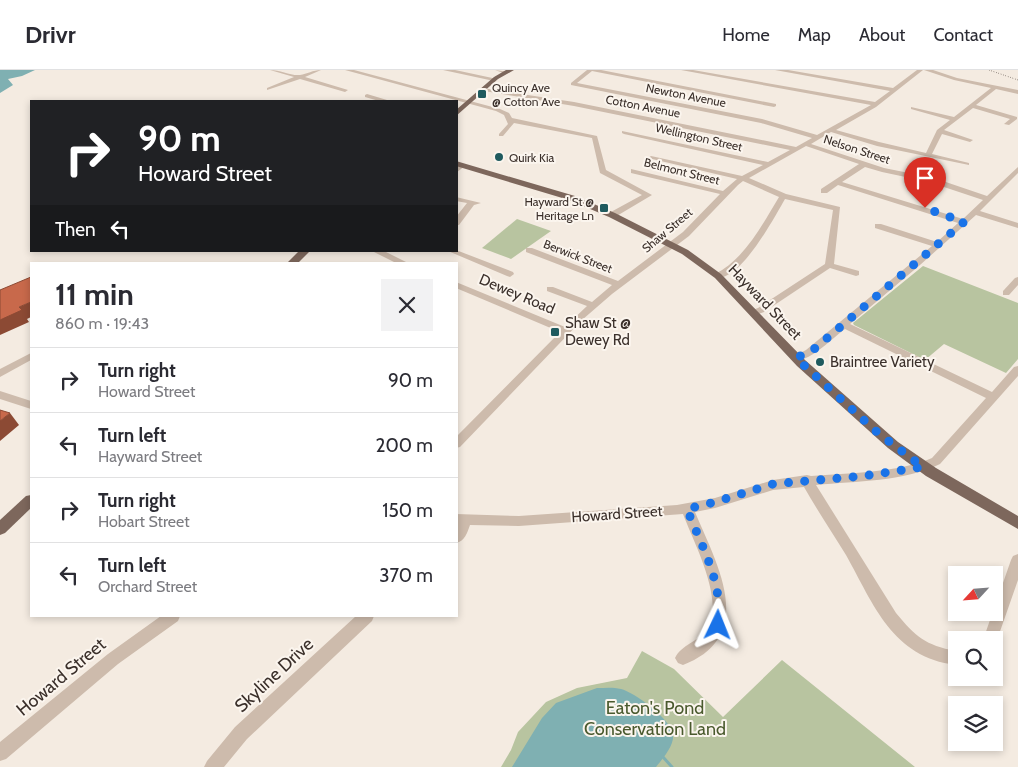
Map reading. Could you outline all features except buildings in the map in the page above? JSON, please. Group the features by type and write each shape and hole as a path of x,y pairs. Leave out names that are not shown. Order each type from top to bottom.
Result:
{"main road":[{"path":"458,112 494,79 509,71"},
{"name":"Hayward Street","path":"458,166 551,190 612,215 690,254 718,276 796,358 878,433 923,467 1018,522"},
{"path":"294,262 304,252"},
{"path":"0,529 30,501"}],"street":[{"path":"273,70 345,90"},
{"path":"270,89 318,70"},
{"path":"348,70 502,111 508,115 511,124 501,135"},
{"path":"446,70 494,79"},
{"path":"498,70 509,71"},
{"path":"592,70 722,95 768,113 779,98"},
{"name":"Newton Avenue","path":"592,70 573,84 707,110 768,113 817,137"},
{"path":"684,70 876,104"},
{"path":"778,70 896,90"},
{"name":"Shaw Street","path":"458,442 593,305 673,245 724,193 742,178 876,104 920,70"},
{"path":"927,70 956,79 1018,92"},
{"path":"928,155 939,131 994,88"},
{"name":"Cotton Avenue","path":"484,89 555,100 797,148"},
{"path":"707,110 722,95"},
{"path":"366,96 381,100"},
{"path":"972,106 1015,119 1007,124"},
{"path":"913,108 955,120"},
{"path":"510,120 595,138 603,171 648,195 612,215"},
{"path":"831,130 877,144 967,164"},
{"path":"939,131 970,140"},
{"name":"Wellington Street","path":"624,132 769,164"},
{"name":"Nelson Street","path":"805,144 864,164 936,182 989,199"},
{"path":"652,158 742,178 783,196 837,209 829,265 763,309 753,313"},
{"path":"824,191 864,164"},
{"path":"796,358 810,352 938,245 976,212 1018,169"},
{"name":"Belmont Street","path":"634,171 724,193"},
{"path":"835,182 964,222"},
{"path":"718,276 730,271 737,263 757,238 783,196"},
{"path":"458,199 476,203 458,221"},
{"path":"976,212 1018,226"},
{"path":"878,226 938,245"},
{"name":"Berwick Street","path":"529,250 619,285"},
{"path":"379,252 402,262"},
{"path":"455,252 510,274"},
{"path":"829,265 856,273"},
{"path":"1006,293 1018,280"},
{"name":"Dewey Road","path":"458,286 566,331"},
{"path":"550,289 593,305"},
{"path":"842,324 993,397"},
{"path":"0,374 30,357"},
{"path":"923,467 936,461 993,397 1016,375"},
{"path":"0,395 30,405"},
{"name":"Howard Street","path":"461,519 519,521 687,509 766,486 807,480 858,477 923,467"},
{"path":"807,480 874,591 900,630 911,640 931,652 948,657"},
{"path":"683,658 713,633 718,625 719,609 712,571 687,509"},
{"path":"458,536 461,532 461,519"},
{"path":"993,631 1018,560"},
{"name":"Howard Street","path":"0,753 120,653 172,617"},
{"name":"Skyline Drive","path":"213,767 241,733 366,617"}],"green space":[{"path":"517,219 551,231 511,259 482,248"},
{"path":"923,266 1018,303 1018,359 1006,373 944,344 925,360 854,325 853,323"},
{"name":"Eaton's Pond Conservation Land","path":"642,651 674,669 723,717 782,660 915,767 501,767 511,750 518,732 546,702 577,688 627,678"}],"water":[{"path":"0,70 35,70 22,76 8,79 13,85 0,93"},
{"path":"597,688 615,688 627,691 650,706 665,720 673,733 673,738 668,751 656,767 512,767 542,718 556,703"}],"waterway":[{"path":"663,757 672,767"}],"railway":[{"path":"989,70 1018,80"}],"place":[{"name":"Quincy Ave @ Cotton Ave","path":"482,94"},
{"name":"Quirk Kia","path":"499,157"},
{"name":"Hayward St @ Heritage Ln","path":"604,208"},
{"name":"Shaw St @ Dewey Rd","path":"555,332"},
{"name":"Braintree Variety","path":"820,362"}],"route":[{"path":"718,625 719,604 714,578 687,509 773,484 884,474 923,467 893,446 796,358 813,350 964,222 925,208"}]}
